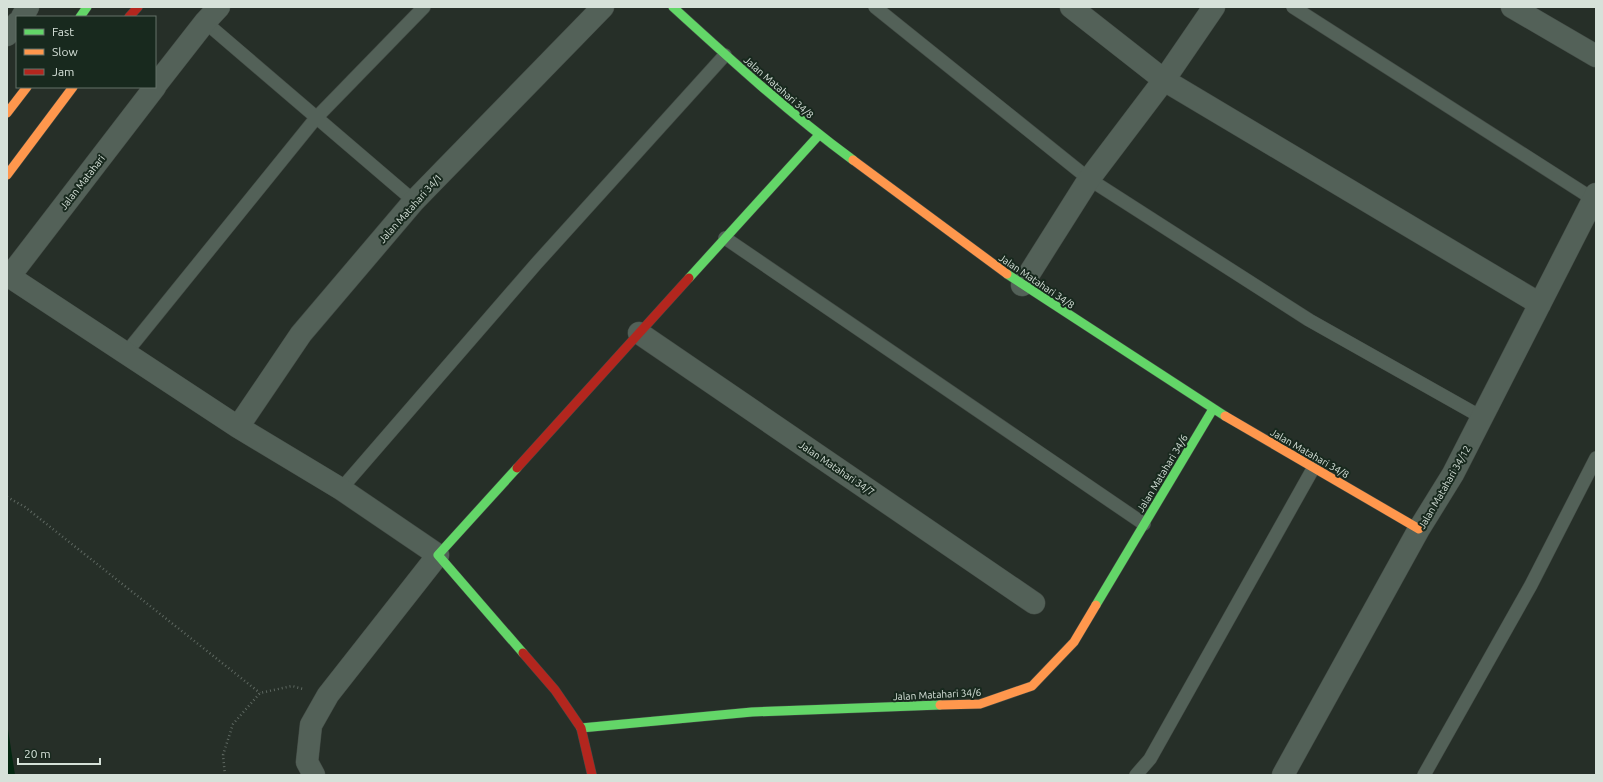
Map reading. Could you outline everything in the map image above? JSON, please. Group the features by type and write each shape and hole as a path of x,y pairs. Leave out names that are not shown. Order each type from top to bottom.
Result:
{"street":[{"path":"23,16 28,7"},
{"path":"81,16 88,7"},
{"path":"130,16 138,7"},
{"name":"Jalan Matahari 34/1","path":"238,427 301,334 414,201 603,7"},
{"name":"Jalan Matahari 34/8","path":"674,7 725,55 819,135 1022,285 1213,409 1419,529"},
{"path":"1071,7 1164,80 1540,304"},
{"path":"1022,285 1089,179 1164,80 1214,7"},
{"path":"1512,7 1596,56"},
{"name":"Jalan Matahari","path":"156,86 212,14"},
{"path":"7,35 16,24"},
{"path":"7,113 26,88"},
{"path":"7,175 72,88"},
{"name":"Jalan Matahari","path":"8,276 154,88"},
{"path":"314,775 307,762 311,725 328,695 438,555 819,135"},
{"name":"Jalan Matahari 34/12","path":"1283,775 1419,529 1453,474 1595,197"},
{"path":"8,276 238,427 341,489 438,555 554,690 581,728 592,775"},
{"name":"Jalan Matahari 34/7","path":"639,333 1034,603"},
{"name":"Jalan Matahari 34/6","path":"581,728 752,712 980,704 1032,686 1074,642 1213,409"}],"lane":[{"path":"125,354 316,118 424,7"},
{"path":"875,7 1089,179 1309,320 1483,418"},
{"path":"1293,7 1595,197"},
{"path":"212,14 316,118 414,201"},
{"path":"341,489 536,264 725,55"},
{"path":"725,238 1144,524"},
{"path":"1424,775 1531,584 1596,458"},
{"path":"1136,775 1150,758 1314,467"}],"path":[{"path":"7,497 25,506 260,693"},
{"path":"225,775 224,755 233,724 260,693 292,686 328,695"}],"shaded area":[{"path":"7,723 15,775 7,775"}],"traffic: fast":[{"path":"81,16 87,7"},
{"path":"673,7 783,105 853,160"},
{"path":"689,278 819,135"},
{"path":"1007,274 1225,416"},
{"path":"1096,605 1213,409"},
{"path":"517,468 438,555 523,653"},
{"path":"581,728 752,712 940,705"}],"traffic: slow":[{"path":"7,113 26,88"},
{"path":"7,175 72,88"},
{"path":"853,160 1007,274"},
{"path":"1225,416 1419,529"},
{"path":"940,705 980,704 1032,686 1074,642 1096,605"}],"traffic: jam":[{"path":"130,16 138,7"},
{"path":"517,468 689,278"},
{"path":"523,653 555,690 581,728 592,775"}]}
